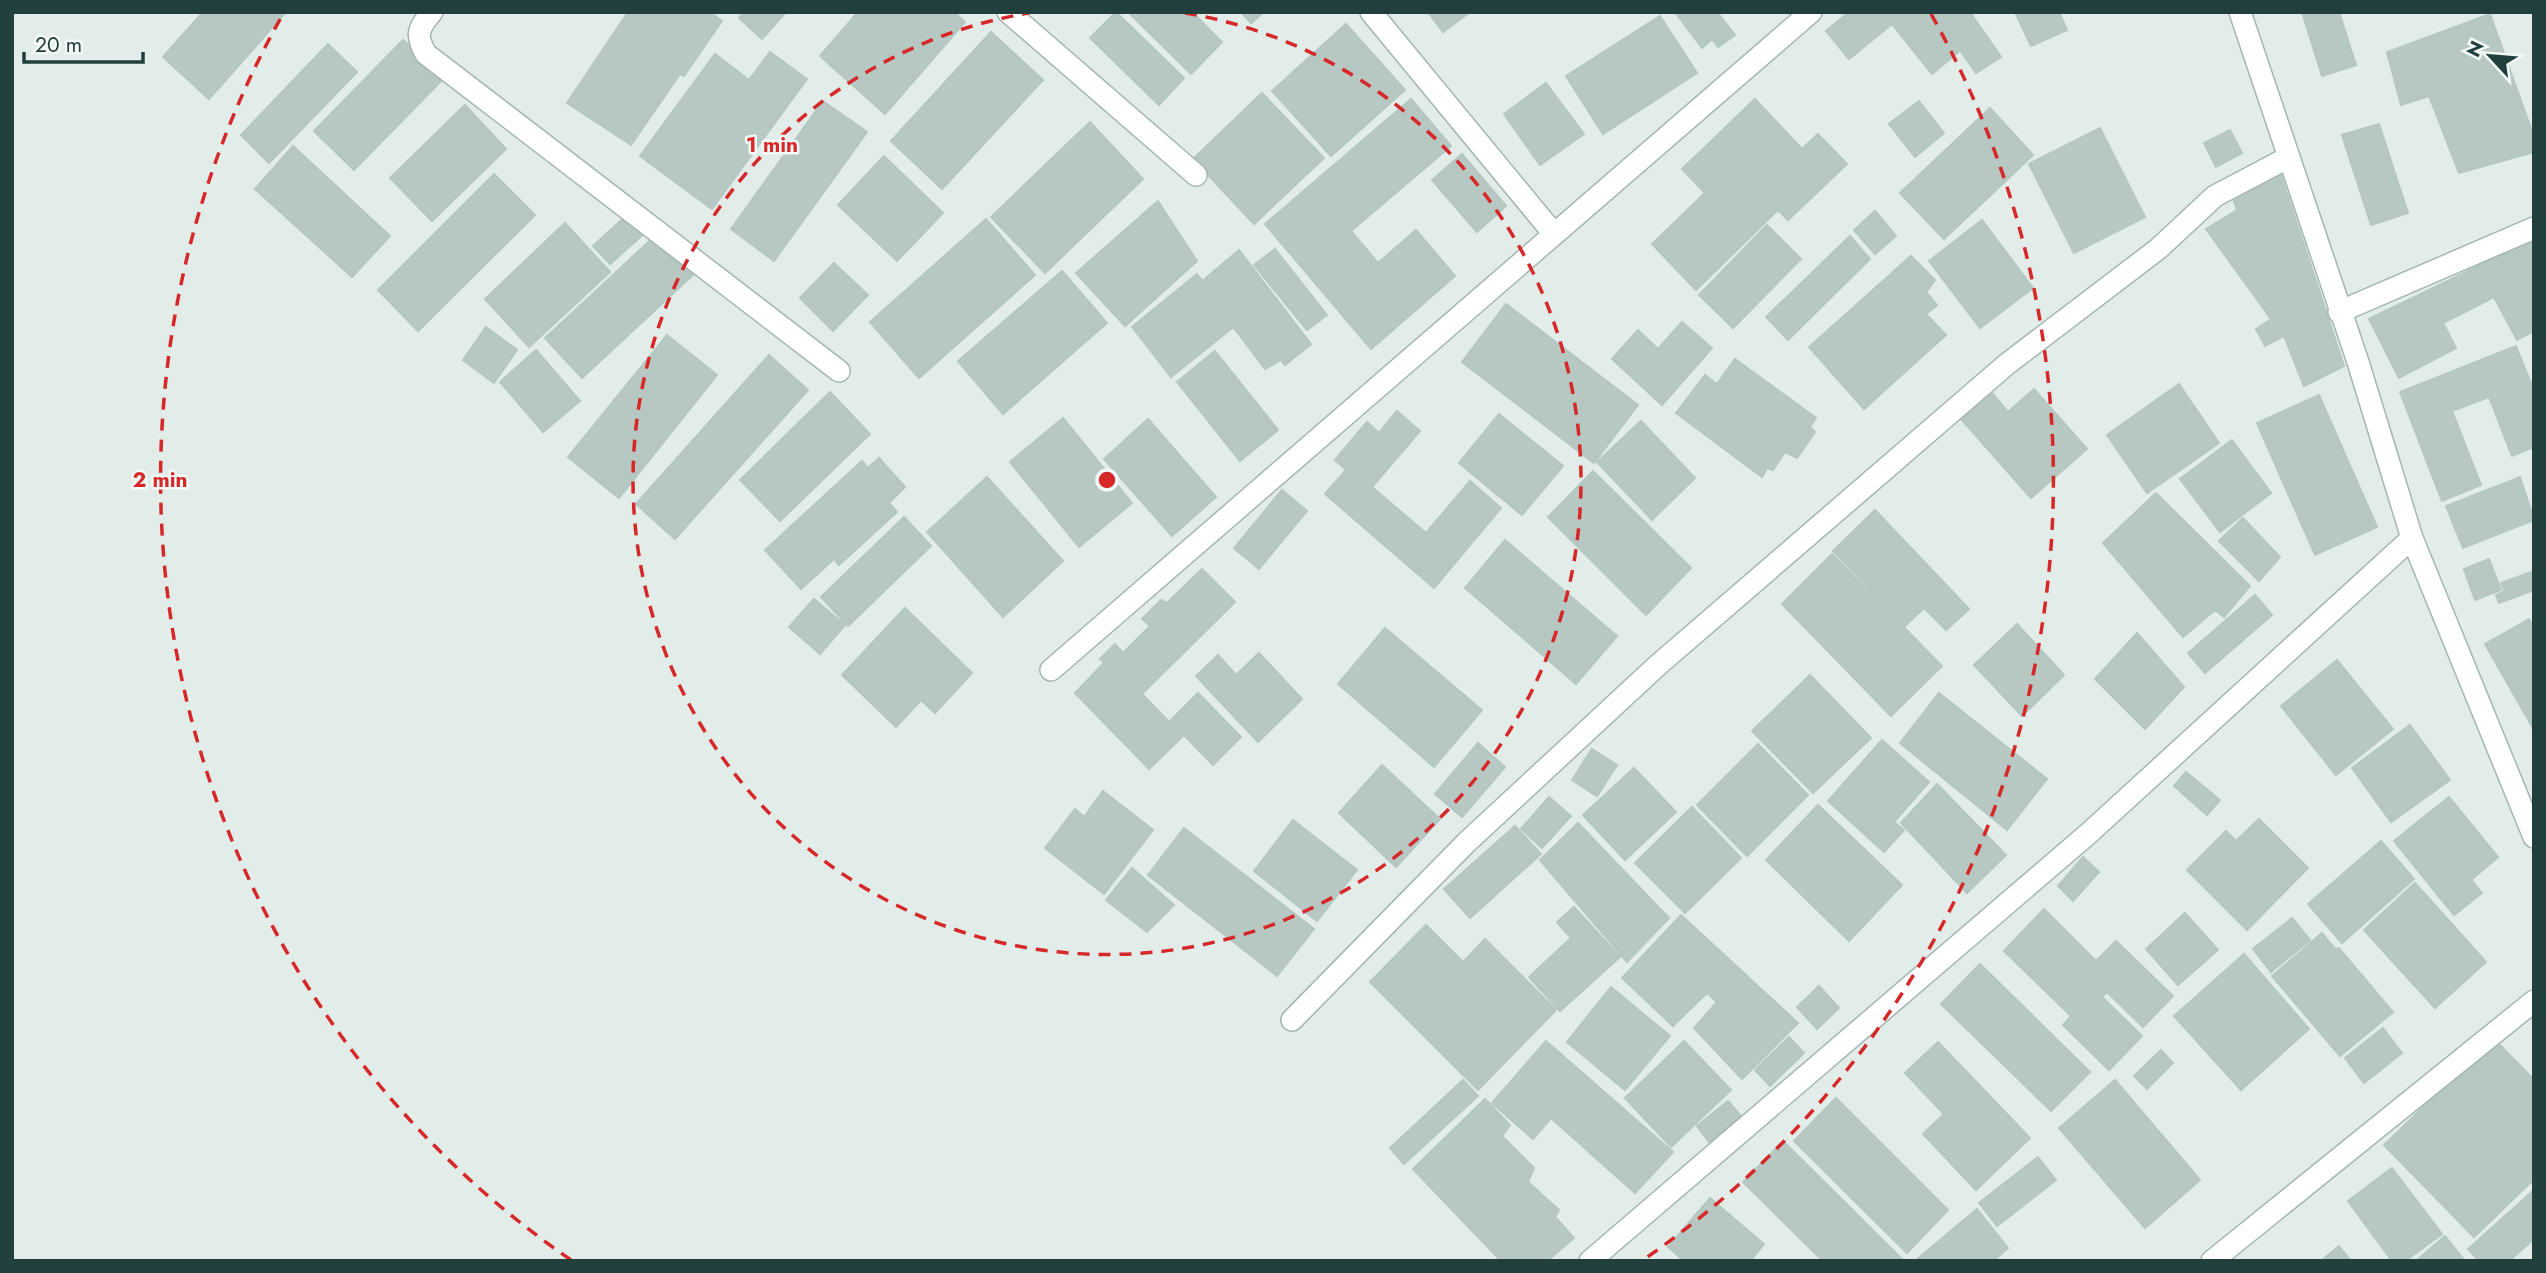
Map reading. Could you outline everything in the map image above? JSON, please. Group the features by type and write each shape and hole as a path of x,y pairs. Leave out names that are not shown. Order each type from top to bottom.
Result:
{"street":[{"path":"432,12 419,27 418,40 426,54 839,371"},
{"path":"1008,12 1196,176"},
{"path":"1371,12 1554,234"},
{"path":"1051,670 1811,12"},
{"path":"2240,12 2412,538 2534,837"},
{"path":"1292,1020 1466,842 1690,637 2007,364 2158,249 2215,196 2289,157"},
{"path":"2339,312 2534,228"},
{"path":"1590,1261 2088,834 2412,538"},
{"path":"2213,1261 2534,1001"}],"building":[{"path":"203,12 286,12 209,99 163,57"},
{"path":"628,12 710,12 722,21 684,76 680,74 631,145 567,103"},
{"path":"744,12 786,12 762,39 739,18"},
{"path":"858,12 954,12 965,22 885,114 820,56"},
{"path":"1116,12 1184,78 1159,105 1090,38"},
{"path":"1128,12 1192,12 1222,42 1191,74"},
{"path":"1241,12 1264,12 1251,23"},
{"path":"1428,12 1470,12 1443,32"},
{"path":"1675,12 1717,12 1735,35 1718,47 1712,39 1702,48"},
{"path":"1849,12 1934,12 1963,48 1932,74 1892,24 1849,59 1826,31"},
{"path":"1933,12 1970,12 2001,57 1976,73"},
{"path":"2015,12 2059,12 2067,30 2031,46"},
{"path":"2302,12 2339,12 2356,65 2322,76"},
{"path":"2490,14 2534,137 2534,152 2459,173 2429,96 2401,105 2387,52"},
{"path":"1660,16 1697,73 1603,134 1566,76"},
{"path":"1346,24 1405,90 1331,156 1272,91"},
{"path":"991,32 1043,80 942,189 891,141"},
{"path":"403,40 443,79 354,170 314,131"},
{"path":"328,44 357,72 269,163 241,135"},
{"path":"770,52 807,79 712,209 640,156 715,54 749,80"},
{"path":"1546,83 1584,134 1540,165 1504,114"},
{"path":"1262,93 1324,158 1254,224 1193,159"},
{"path":"1411,99 1451,146 1351,231 1378,263 1416,230 1455,276 1371,349 1265,224"},
{"path":"1755,99 1802,149 1818,134 1847,164 1788,220 1778,210 1696,290 1652,244 1705,193 1682,169"},
{"path":"823,101 867,132 774,261 731,229"},
{"path":"1919,101 1944,133 1915,157 1889,124"},
{"path":"465,105 506,149 432,221 390,178"},
{"path":"1990,108 2033,155 1944,239 1900,193"},
{"path":"1090,122 1143,179 1045,273 991,217"},
{"path":"2379,124 2408,213 2371,225 2342,135"},
{"path":"2100,128 2145,217 2074,253 2029,164"},
{"path":"2230,130 2242,153 2216,167 2204,143"},
{"path":"293,146 390,236 352,277 255,189"},
{"path":"1462,154 1506,206 1477,232 1432,180"},
{"path":"884,156 943,213 897,261 838,205"},
{"path":"2280,172 2344,366 2304,386 2284,336 2265,346 2256,329 2271,319 2206,229 2237,210 2232,196"},
{"path":"494,174 535,215 418,331 378,290"},
{"path":"1158,201 1197,261 1125,326 1076,273"},
{"path":"1875,211 1896,236 1875,254 1854,230"},
{"path":"629,213 646,232 610,264 593,246"},
{"path":"986,219 1035,275 919,378 870,322"},
{"path":"1982,220 2033,288 1980,328 1929,261"},
{"path":"565,223 610,272 529,347 485,299"},
{"path":"1767,225 1801,259 1733,328 1699,295"},
{"path":"656,235 693,275 582,378 545,338"},
{"path":"1850,236 1870,259 1788,340 1766,317"},
{"path":"2534,239 2534,331 2517,340 2494,297 2443,323 2456,348 2399,378 2369,319"},
{"path":"1275,249 1327,315 1307,330 1254,265"},
{"path":"1239,250 1311,344 1285,365 1281,360 1265,369 1200,283"},
{"path":"1911,256 1935,280 1926,292 1937,305 1926,314 1946,335 1864,409 1809,347"},
{"path":"834,263 868,295 833,331 800,298"},
{"path":"1062,271 1107,323 1003,414 958,361"},
{"path":"1197,274 1237,324 1171,377 1132,327"},
{"path":"1506,304 1638,405 1594,463 1462,362"},
{"path":"1682,322 1712,348 1662,405 1612,359 1638,330 1658,349"},
{"path":"486,327 517,350 494,383 463,360"},
{"path":"667,335 717,375 619,498 568,457"},
{"path":"2516,346 2534,391 2534,447 2512,456 2489,397 2452,411 2481,485 2442,501 2400,392"},
{"path":"536,350 580,401 543,432 500,382"},
{"path":"1215,351 1278,430 1240,461 1177,382"},
{"path":"769,355 808,390 675,539 636,504"},
{"path":"1735,359 1816,418 1810,427 1815,432 1797,458 1785,452 1773,470 1767,468 1762,477 1676,413 1705,375 1717,384"},
{"path":"2179,384 2219,443 2147,493 2107,435"},
{"path":"2034,389 2087,449 2031,498 1961,419 1991,392 2008,412"},
{"path":"830,392 870,434 780,521 740,480"},
{"path":"2319,395 2377,527 2315,555 2257,423"},
{"path":"1397,411 1420,431 1372,487 1426,533 1470,481 1501,508 1434,588 1325,494 1346,470 1335,460 1367,422 1379,433"},
{"path":"1499,414 1563,466 1522,515 1459,463"},
{"path":"1063,418 1132,503 1079,547 1010,462"},
{"path":"1148,419 1216,497 1172,536 1104,459"},
{"path":"1641,421 1695,478 1652,520 1597,462"},
{"path":"2232,440 2271,493 2220,532 2180,479"},
{"path":"879,458 905,487 889,503 897,512 839,565 834,559 801,589 765,550 862,461 868,468"},
{"path":"1593,471 1691,568 1646,615 1548,517"},
{"path":"987,477 1063,561 1003,617 927,532"},
{"path":"2520,477 2534,520 2463,548 2446,506"},
{"path":"1282,490 1307,511 1259,569 1234,548"},
{"path":"2156,493 2250,586 2224,617 2215,610 2183,637 2103,543"},
{"path":"1875,510 1969,609 1946,630 1924,608 1905,626 1833,551"},
{"path":"904,517 931,546 848,626 821,597"},
{"path":"2243,518 2280,557 2259,581 2219,541"},
{"path":"1505,540 1617,636 1576,684 1465,588"},
{"path":"1832,554 1942,666 1891,716 1782,604"},
{"path":"2489,559 2501,590 2475,600 2464,569"},
{"path":"1202,569 1235,602 1142,694 1183,736 1149,769 1075,693 1104,663 1100,659 1115,644 1123,653 1150,626 1142,619 1161,600 1167,603"},
{"path":"2534,571 2534,590 2499,603 2496,595 2505,591 2501,583"},
{"path":"2255,595 2272,615 2205,673 2188,653"},
{"path":"814,599 845,625 820,654 789,627"},
{"path":"905,608 972,673 935,713 921,700 896,727 842,675"},
{"path":"2529,619 2534,628 2534,730 2485,644"},
{"path":"2017,624 2064,675 2022,716 1974,665"},
{"path":"1385,628 1482,710 1434,767 1338,684"},
{"path":"2137,633 2184,687 2145,729 2095,679"},
{"path":"1259,653 1302,699 1258,742 1196,676 1218,655 1236,675"},
{"path":"2337,660 2393,729 2336,775 2281,706"},
{"path":"1810,675 1871,738 1813,793 1752,731"},
{"path":"1198,693 1241,737 1213,765 1170,721"},
{"path":"1939,693 2047,779 2007,830 1900,743"},
{"path":"2410,725 2450,780 2391,822 2352,768"},
{"path":"1882,740 1929,782 1894,822 1904,830 1884,852 1828,801"},
{"path":"1478,743 1505,767 1462,817 1435,794"},
{"path":"1758,744 1808,795 1747,856 1697,805"},
{"path":"1592,749 1617,765 1597,796 1572,780"},
{"path":"1382,765 1440,819 1396,867 1339,813"},
{"path":"1634,768 1676,812 1625,860 1583,815"},
{"path":"2186,772 2220,800 2207,815 2174,786"},
{"path":"1937,784 2006,855 1967,893 1901,823"},
{"path":"1103,791 1153,830 1104,894 1045,848 1075,809 1084,817"},
{"path":"1549,797 1571,816 1542,848 1521,829"},
{"path":"2449,797 2498,857 2471,880 2482,893 2454,915 2394,841"},
{"path":"1818,805 1902,885 1849,941 1766,860"},
{"path":"1692,807 1741,858 1685,913 1635,863"},
{"path":"2259,819 2308,868 2247,930 2187,870 2226,831 2236,841"},
{"path":"1293,820 1357,870 1317,921 1254,871"},
{"path":"1578,823 1669,918 1627,962 1540,860"},
{"path":"1515,826 1541,854 1470,918 1444,889"},
{"path":"1184,828 1314,929 1277,976 1148,875"},
{"path":"2381,841 2414,879 2342,943 2308,904"},
{"path":"2083,857 2099,872 2073,901 2058,886"},
{"path":"1132,868 1174,905 1147,932 1106,900"},
{"path":"2415,883 2486,962 2435,1008 2364,930"},
{"path":"1574,907 1620,957 1560,1011 1529,977 1571,938 1557,922"},
{"path":"2044,909 2096,961 2116,941 2173,996 2143,1027 2107,992 2102,997 2142,1036 2109,1070 2063,1025 2071,1016 2004,951"},
{"path":"2185,913 2218,950 2178,985 2146,949"},
{"path":"1681,915 1798,1023 1742,1079 1694,1028 1717,1002 1707,993 1673,1026 1622,978"},
{"path":"2292,918 2310,940 2271,972 2253,949"},
{"path":"1426,925 1463,962 1485,939 1556,1010 1478,1090 1370,982"},
{"path":"2322,933 2335,949 2339,948 2393,1012 2340,1056 2272,976"},
{"path":"2244,954 2309,1029 2241,1090 2174,1016"},
{"path":"1980,964 2090,1072 2051,1111 1941,1004"},
{"path":"1819,986 1839,1008 1817,1029 1797,1007"},
{"path":"1611,987 1670,1036 1625,1090 1567,1042"},
{"path":"2383,1028 2402,1053 2364,1083 2345,1058"},
{"path":"1789,1037 1804,1053 1770,1086 1755,1070"},
{"path":"2494,1039 2534,1080 2534,1179 2474,1237 2384,1145"},
{"path":"1546,1041 1673,1152 1635,1193 1551,1118 1533,1139 1492,1103"},
{"path":"1684,1041 1731,1090 1671,1147 1625,1098"},
{"path":"1938,1042 2030,1138 1976,1190 1923,1134 1944,1114 1905,1073"},
{"path":"2161,1050 2173,1063 2147,1089 2134,1076"},
{"path":"1463,1080 1478,1096 1404,1164 1390,1148"},
{"path":"2115,1080 2200,1180 2145,1228 2059,1128"},
{"path":"1836,1098 1948,1210 1907,1253 1794,1141"},
{"path":"1485,1099 1510,1125 1502,1136 1534,1168 1528,1182 1559,1210 1555,1217 1574,1238 1547,1261 1501,1261 1413,1169"},
{"path":"1728,1101 1741,1116 1709,1142 1697,1126"},
{"path":"1783,1141 1902,1259 1900,1261 1823,1261 1743,1182"},
{"path":"2038,1157 2056,1180 1997,1226 1979,1203"},
{"path":"2392,1168 2442,1234 2405,1261 2392,1261 2348,1201"},
{"path":"2534,1190 2534,1239 2509,1261 2479,1261 2468,1249"},
{"path":"1710,1198 1764,1244 1750,1261 1684,1261 1668,1247"},
{"path":"1977,1209 2008,1248 1993,1261 1915,1261"},
{"path":"2445,1236 2465,1261 2416,1261"},
{"path":"2339,1246 2351,1261 2321,1261"}]}
